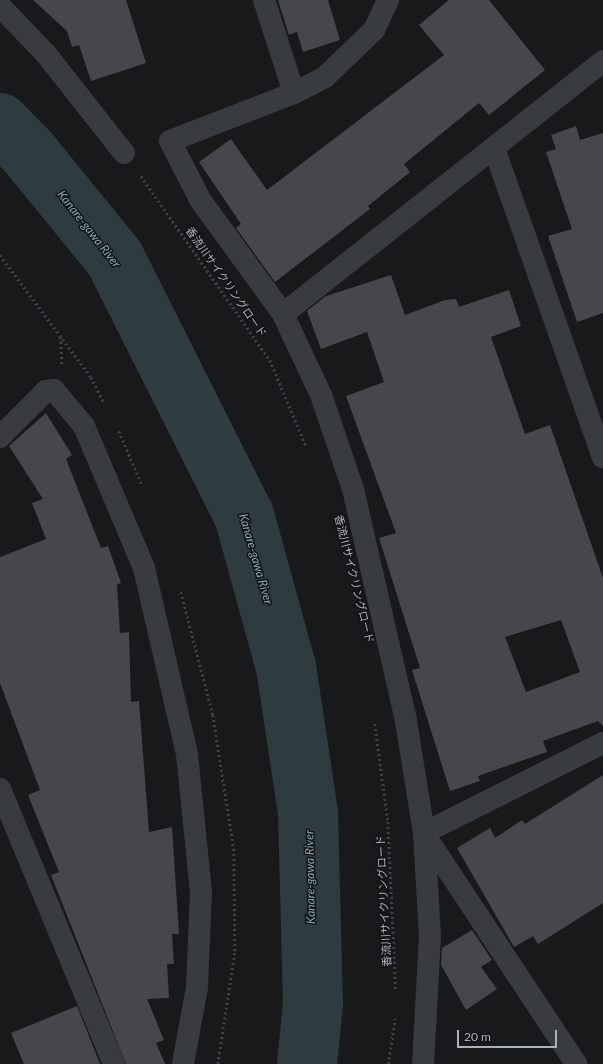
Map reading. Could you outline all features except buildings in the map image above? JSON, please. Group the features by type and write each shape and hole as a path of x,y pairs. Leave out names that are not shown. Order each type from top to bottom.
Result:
{"street":[{"path":"264,0 294,93"},
{"path":"388,0 374,30 325,77 294,93 170,141 201,200 283,314 321,395 353,489 406,721 424,833 430,936 422,1064"},
{"path":"0,6 46,54 124,152"},
{"path":"283,314 603,61"},
{"path":"494,148 603,457"},
{"path":"0,437 46,391 54,390 84,426 144,568 187,754 201,890 197,987 183,1064"},
{"path":"424,833 603,743"},
{"path":"0,789 114,1064"},
{"path":"424,833 576,1064"}],"path":[{"name":"香流川サイクリングロード","path":"124,152 270,360 309,454"},
{"path":"0,255 61,336"},
{"name":"香流川サイクリングロード","path":"374,715 388,822 397,995"},
{"path":"388,1064 396,1011"}],"waterway":[{"name":"Kanare-gawa River","path":"0,123 29,153 115,259 244,515 286,667 308,813 313,1003 307,1064"}]}
